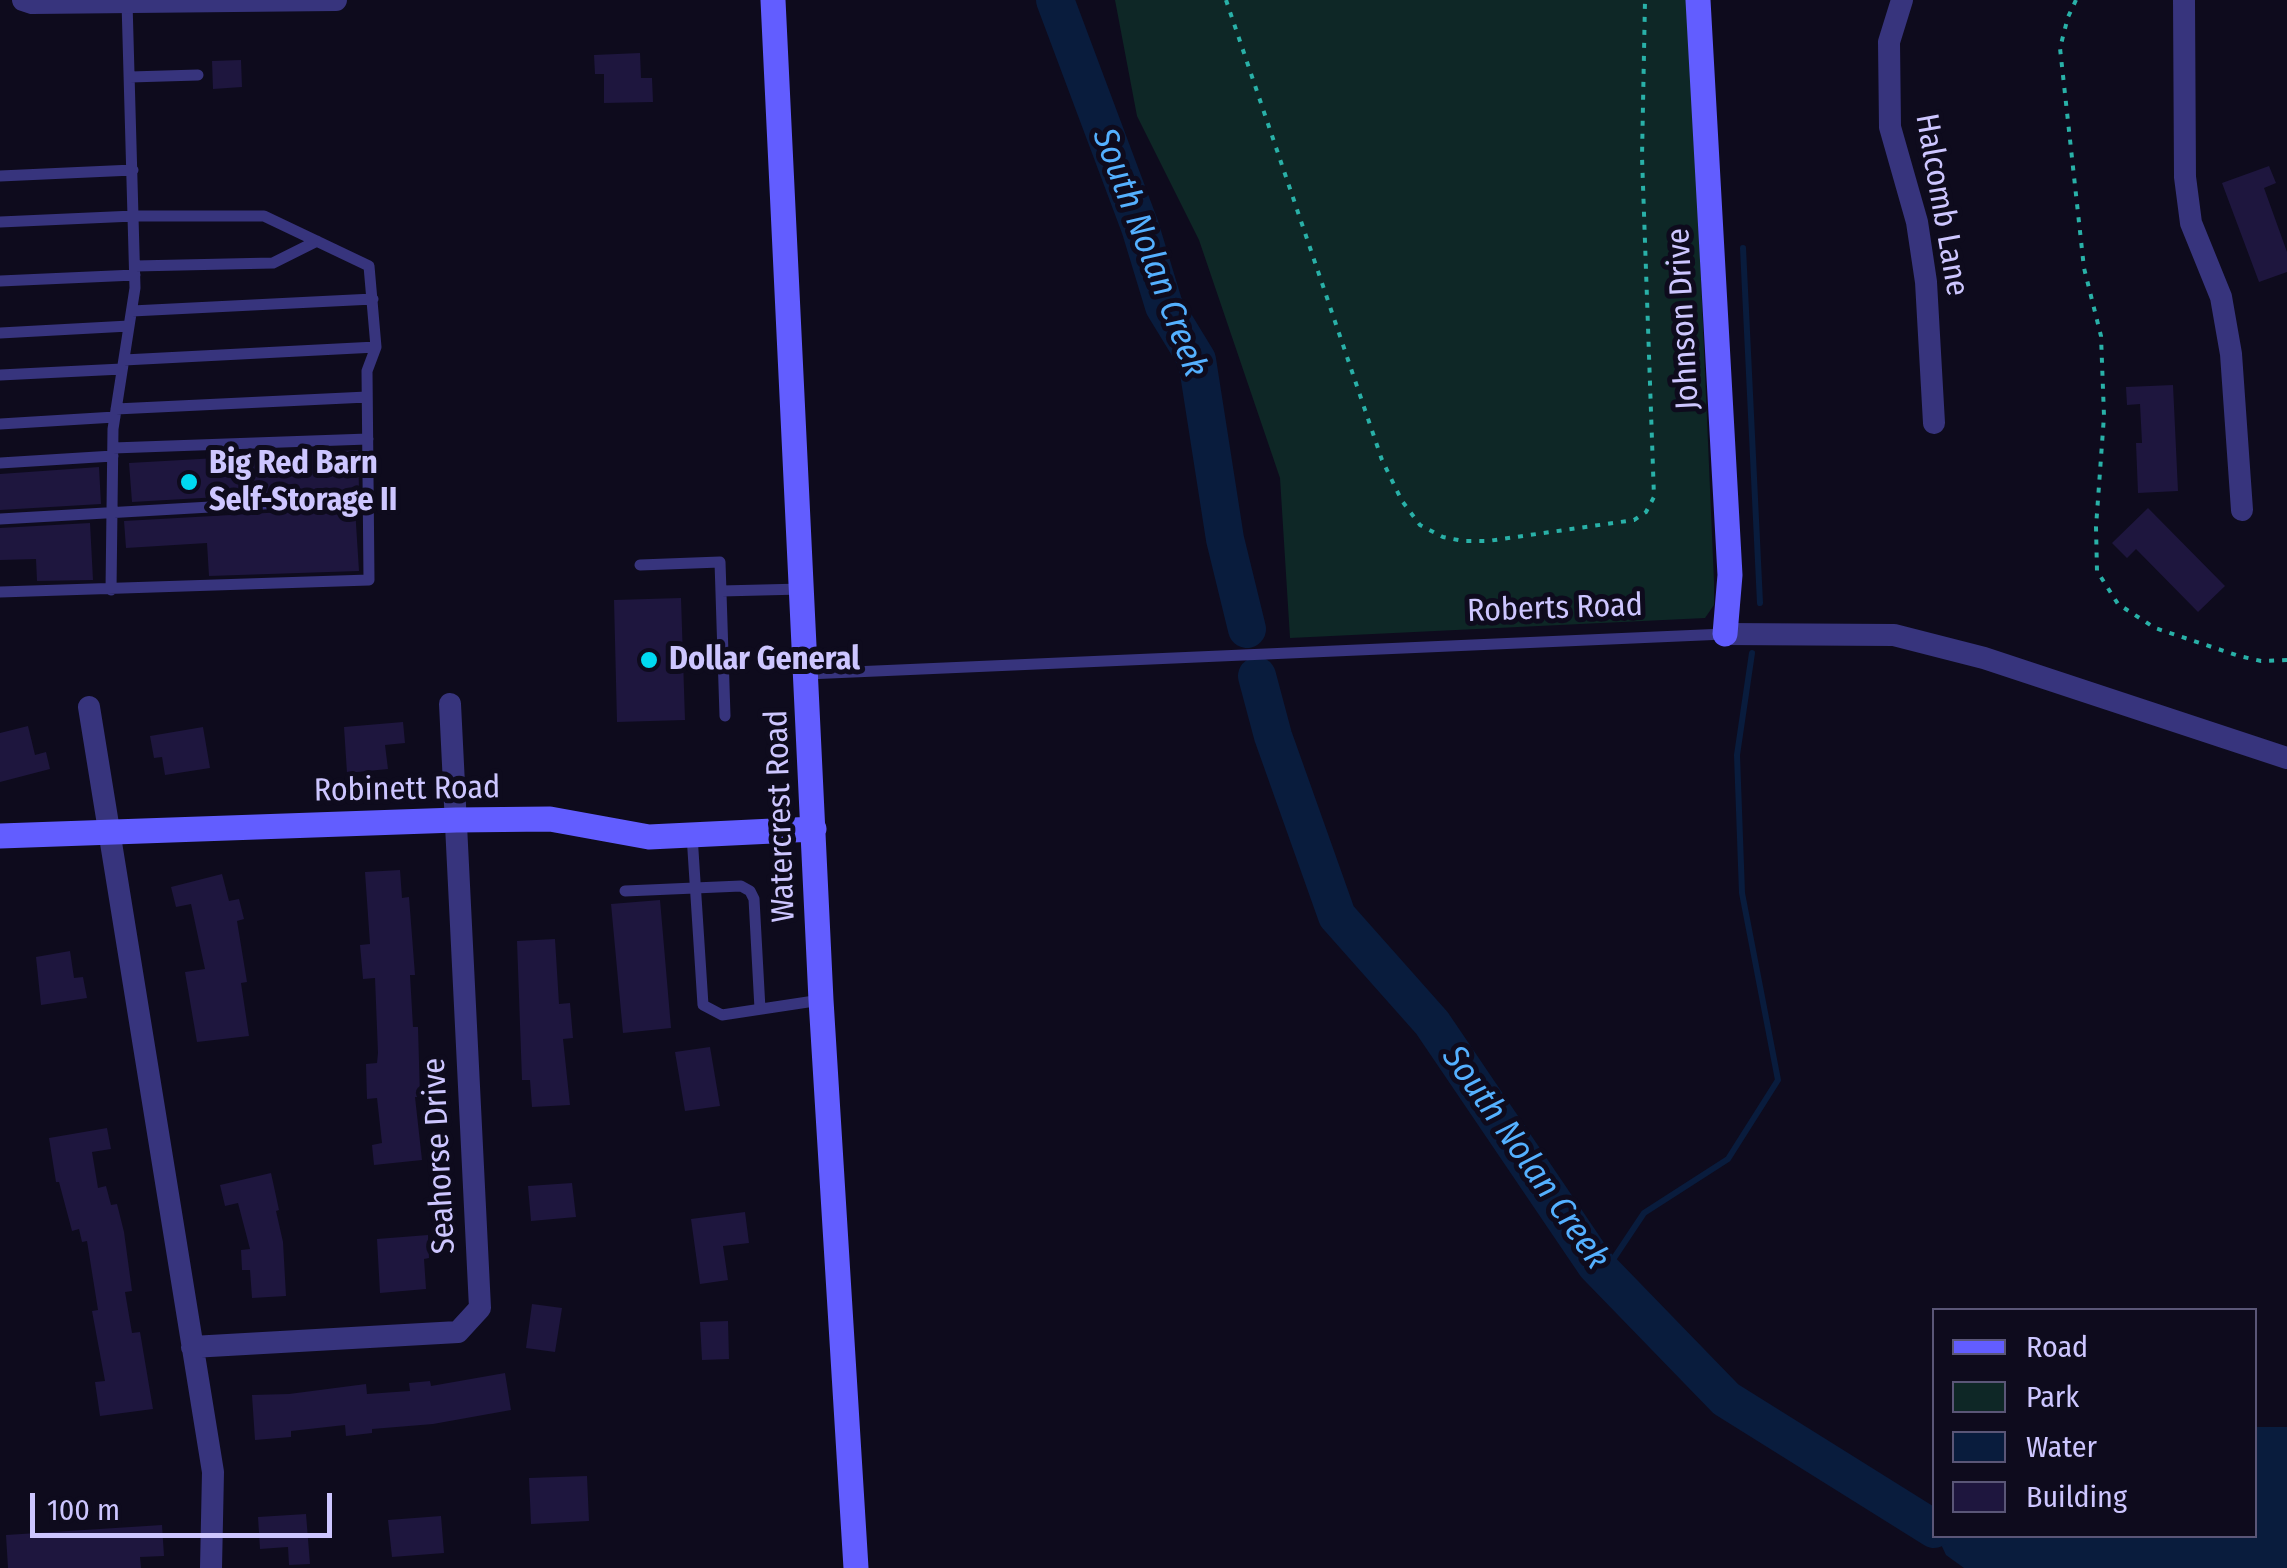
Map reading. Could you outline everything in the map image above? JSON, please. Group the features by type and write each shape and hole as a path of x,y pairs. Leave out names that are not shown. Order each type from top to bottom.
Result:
{"street":[{"path":"29,1 336,0"},
{"name":"Watercrest Road","path":"773,0 821,1000 856,1568"},
{"name":"Johnson Drive","path":"1698,0 1730,575 1725,634"},
{"name":"Halcomb Lane","path":"1902,0 1889,42 1890,127 1917,222 1926,282 1934,423"},
{"path":"2184,0 2185,178 2191,222 2221,297 2232,354 2242,510"},
{"name":"Roberts Road","path":"1725,634 1894,634 1984,658 2287,758"},
{"name":"Seahorse Drive","path":"192,1347 458,1332 480,1308 450,704"},
{"path":"88,707 213,1472 211,1568"},
{"name":"Robinett Road","path":"0,836 550,819 648,837 814,829"}],"lane":[{"path":"111,590 112,452 135,271 127,2"},
{"path":"130,77 198,75"},
{"path":"0,176 134,170"},
{"path":"0,222 264,216 369,266 376,347 367,371 370,580 0,592"},
{"path":"0,281 274,262 316,241"},
{"path":"132,311 372,299"},
{"path":"0,333 129,326"},
{"path":"0,375 376,347"},
{"path":"0,424 367,397"},
{"path":"0,462 368,439"},
{"path":"0,518 368,498"},
{"path":"640,565 720,562 725,716"},
{"path":"721,591 803,589"},
{"name":"Roberts Road","path":"807,674 1725,634"},
{"path":"692,835 703,1005 722,1015 821,1000"},
{"path":"625,890 741,886 750,891 754,900 760,1009"}],"path":[{"path":"1226,0 1382,460 1402,502 1420,524 1443,537 1463,541 1488,541 1634,520 1646,512 1654,497 1642,157 1645,0"},
{"path":"2076,0 2060,48 2084,268 2101,336 2104,416 2096,526 2097,571 2118,604 2156,628 2239,656 2261,661 2287,660"}],"green space":[{"path":"1115,0 1689,0 1714,582 1714,605 1705,618 1290,638 1280,478 1199,240 1137,116"}],"water":[{"path":"2257,1427 2287,1427 2287,1568 1964,1568 1946,1555 1938,1538 2257,1538"}],"building":[{"path":"640,53 641,78 652,78 653,102 604,103 604,74 595,74 594,55"},
{"path":"241,60 242,87 213,89 212,61"},
{"path":"2269,166 2276,183 2264,188 2287,252 2287,272 2259,282 2222,183"},
{"path":"2173,385 2178,491 2138,493 2136,443 2142,443 2140,404 2127,405 2126,387"},
{"path":"358,450 359,489 132,502 129,463"},
{"path":"99,467 101,504 0,510 0,474"},
{"path":"355,508 359,571 209,576 207,543 126,548 124,521"},
{"path":"2148,508 2225,586 2198,612 2136,549 2127,558 2112,543"},
{"path":"90,523 93,580 37,581 36,559 0,560 0,528"},
{"name":"Dollar General","path":"681,598 685,720 617,722 614,600"},
{"path":"403,722 405,743 385,745 388,769 347,773 344,727"},
{"path":"28,726 35,755 46,752 50,769 0,782 0,733"},
{"path":"203,727 210,768 165,775 162,757 154,758 150,736"},
{"path":"400,870 402,898 409,897 415,975 410,975 413,1027 418,1027 420,1097 415,1097 422,1160 374,1165 372,1145 382,1143 377,1098 367,1099 366,1064 377,1063 378,1053 375,978 363,979 360,945 370,944 365,872"},
{"path":"222,874 229,901 239,899 244,919 237,921 247,982 241,983 249,1036 197,1042 185,972 205,969 191,904 176,907 171,887"},
{"path":"660,900 671,1028 623,1033 611,904"},
{"path":"555,939 559,1004 570,1003 573,1038 563,1039 570,1105 532,1107 530,1080 522,1080 517,941"},
{"path":"70,951 74,978 83,977 87,998 41,1005 36,957"},
{"path":"710,1047 720,1106 685,1111 675,1052"},
{"path":"107,1128 111,1149 92,1152 98,1188 106,1186 111,1205 117,1204 124,1232 132,1291 125,1292 132,1333 140,1332 153,1409 100,1416 95,1382 105,1381 92,1311 98,1310 87,1241 82,1242 79,1229 72,1231 56,1182 49,1138"},
{"path":"271,1173 283,1242 286,1296 252,1298 250,1270 242,1270 241,1250 250,1249 238,1203 225,1206 220,1185"},
{"path":"572,1183 576,1217 531,1221 528,1186"},
{"path":"745,1212 749,1243 723,1246 728,1280 700,1284 691,1219"},
{"path":"428,1235 429,1258 424,1259 426,1289 380,1293 377,1239"},
{"path":"532,1304 562,1308 555,1352 526,1348"},
{"path":"728,1321 729,1359 702,1360 700,1322"},
{"path":"505,1373 511,1410 433,1424 372,1429 372,1433 346,1436 345,1425 255,1440 252,1395 366,1384 367,1394 410,1391 409,1383 430,1381 431,1386"},
{"path":"587,1476 589,1521 531,1524 529,1478"},
{"path":"306,1514 310,1564 289,1565 288,1547 260,1549 258,1517"},
{"path":"441,1516 444,1553 392,1557 388,1520"},
{"path":"162,1525 164,1556 140,1557 141,1568 8,1568 6,1535"}],"waterway":[{"name":"South Nolan Creek","path":"1055,0 1140,227 1164,306 1197,360 1225,539 1247,629"},
{"path":"1743,248 1760,603"},
{"path":"1604,1273 1644,1213 1728,1159 1778,1080 1742,893 1737,755 1752,653"},
{"name":"South Nolan Creek","path":"1257,676 1273,736 1337,916 1432,1023 1596,1265 1726,1399 1932,1528"}],"place":[{"name":"Big Red Barn Self-Storage II","path":"189,482"},
{"name":"Dollar General","path":"649,660"}]}
